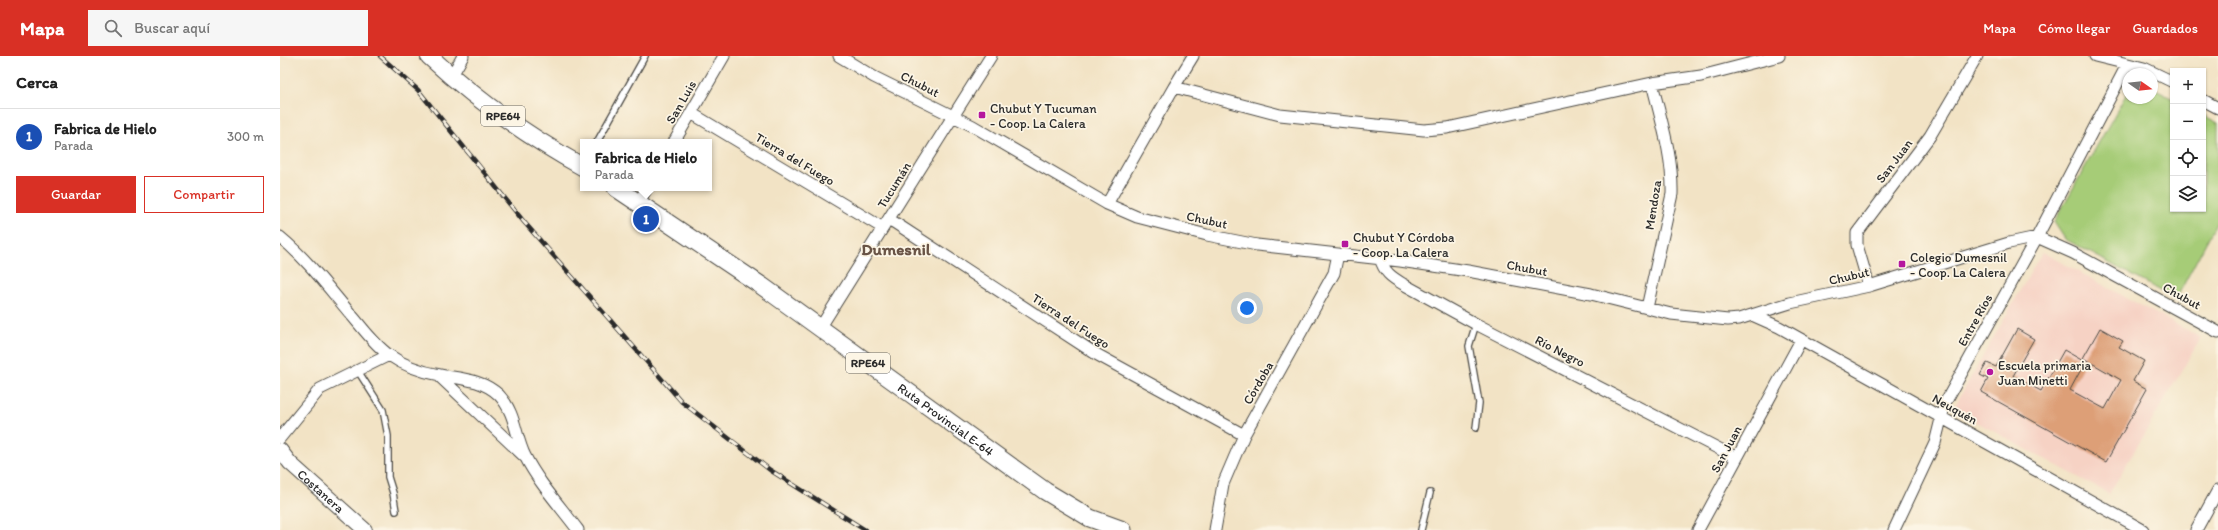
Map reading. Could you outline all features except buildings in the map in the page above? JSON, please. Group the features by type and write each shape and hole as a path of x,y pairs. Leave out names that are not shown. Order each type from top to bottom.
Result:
{"main road":[{"name":"RPE64","path":"429,56 472,95 521,130 580,165"},
{"name":"Ruta Provincial E-64","path":"628,191 643,195 820,328 1045,491 1085,515 1123,530"}],"street":[{"path":"451,77 463,56"},
{"name":"San Luis","path":"676,139 724,56"},
{"name":"Chubut","path":"839,56 874,77 973,126 1107,204 1150,221 1207,235 1257,245 1380,258 1468,271 1573,291 1647,308 1715,320 1739,319 1790,303 1869,286 2009,243 2037,236 2074,253 2218,332"},
{"name":"Tucumán","path":"820,328 991,56"},
{"path":"1107,204 1193,56"},
{"path":"1174,87 1280,115 1424,130 1447,128 1652,83 1701,76 1779,56"},
{"name":"San Juan","path":"1869,286 1857,245 1857,233 1930,136 1977,56"},
{"path":"2095,56 2144,68 2170,81"},
{"name":"Entre Ríos","path":"1894,530 1935,443 1940,417 1953,387 2037,236 2127,65"},
{"name":"Mendoza","path":"1647,308 1672,194 1669,157 1652,83"},
{"path":"2206,102 2218,108"},
{"name":"Tierra del Fuego","path":"691,113 886,223 1096,354 1244,435"},
{"path":"280,237 313,270 373,341 389,355 403,364 438,375 477,382 498,395 507,406 515,422 527,459"},
{"name":"Córdoba","path":"1215,530 1223,484 1244,435 1334,273 1338,254"},
{"name":"Río Negro","path":"1380,258 1383,269 1392,278 1476,324 1737,458"},
{"name":"Neuquén","path":"1752,315 1769,322 2143,530"},
{"name":"San Juan","path":"1698,530 1801,340"},
{"path":"280,438 320,389 389,355"},
{"path":"438,375 527,459 578,530"},
{"name":"Costanera","path":"280,450 290,463 365,530"},
{"path":"2196,530 2218,490"}],"lane":[{"path":"599,139 645,56"},
{"path":"1476,324 1469,346 1479,403 1476,428"},
{"path":"358,371 383,410 388,436 388,477 393,493 396,511"},
{"path":"1421,530 1430,493"}],"shaded area":[{"path":"2042,252 2201,338 2109,494 1953,409"}],"green space":[{"path":"2158,91 2170,97 2170,212 2206,212 2206,117 2218,123 2218,220 2176,299 2065,239 2054,222 2122,102 2122,104 2158,104"}],"railway":[{"path":"380,56 418,90 524,222 682,402 770,470 865,530"}],"place":[{"name":"Chubut Y Tucuman - Coop. La Calera","path":"982,115"},
{"name":"Fabrica de Hielo","path":"646,219"},
{"name":"Chubut Y Córdoba - Coop. La Calera","path":"1345,244"},
{"name":"Colegio Dumesnil - Coop. La Calera","path":"1902,264"},
{"name":"Escuela primaria Juan Minetti","path":"1990,372"}],"district":[{"name":"Dumesnil","path":"896,249"}]}
